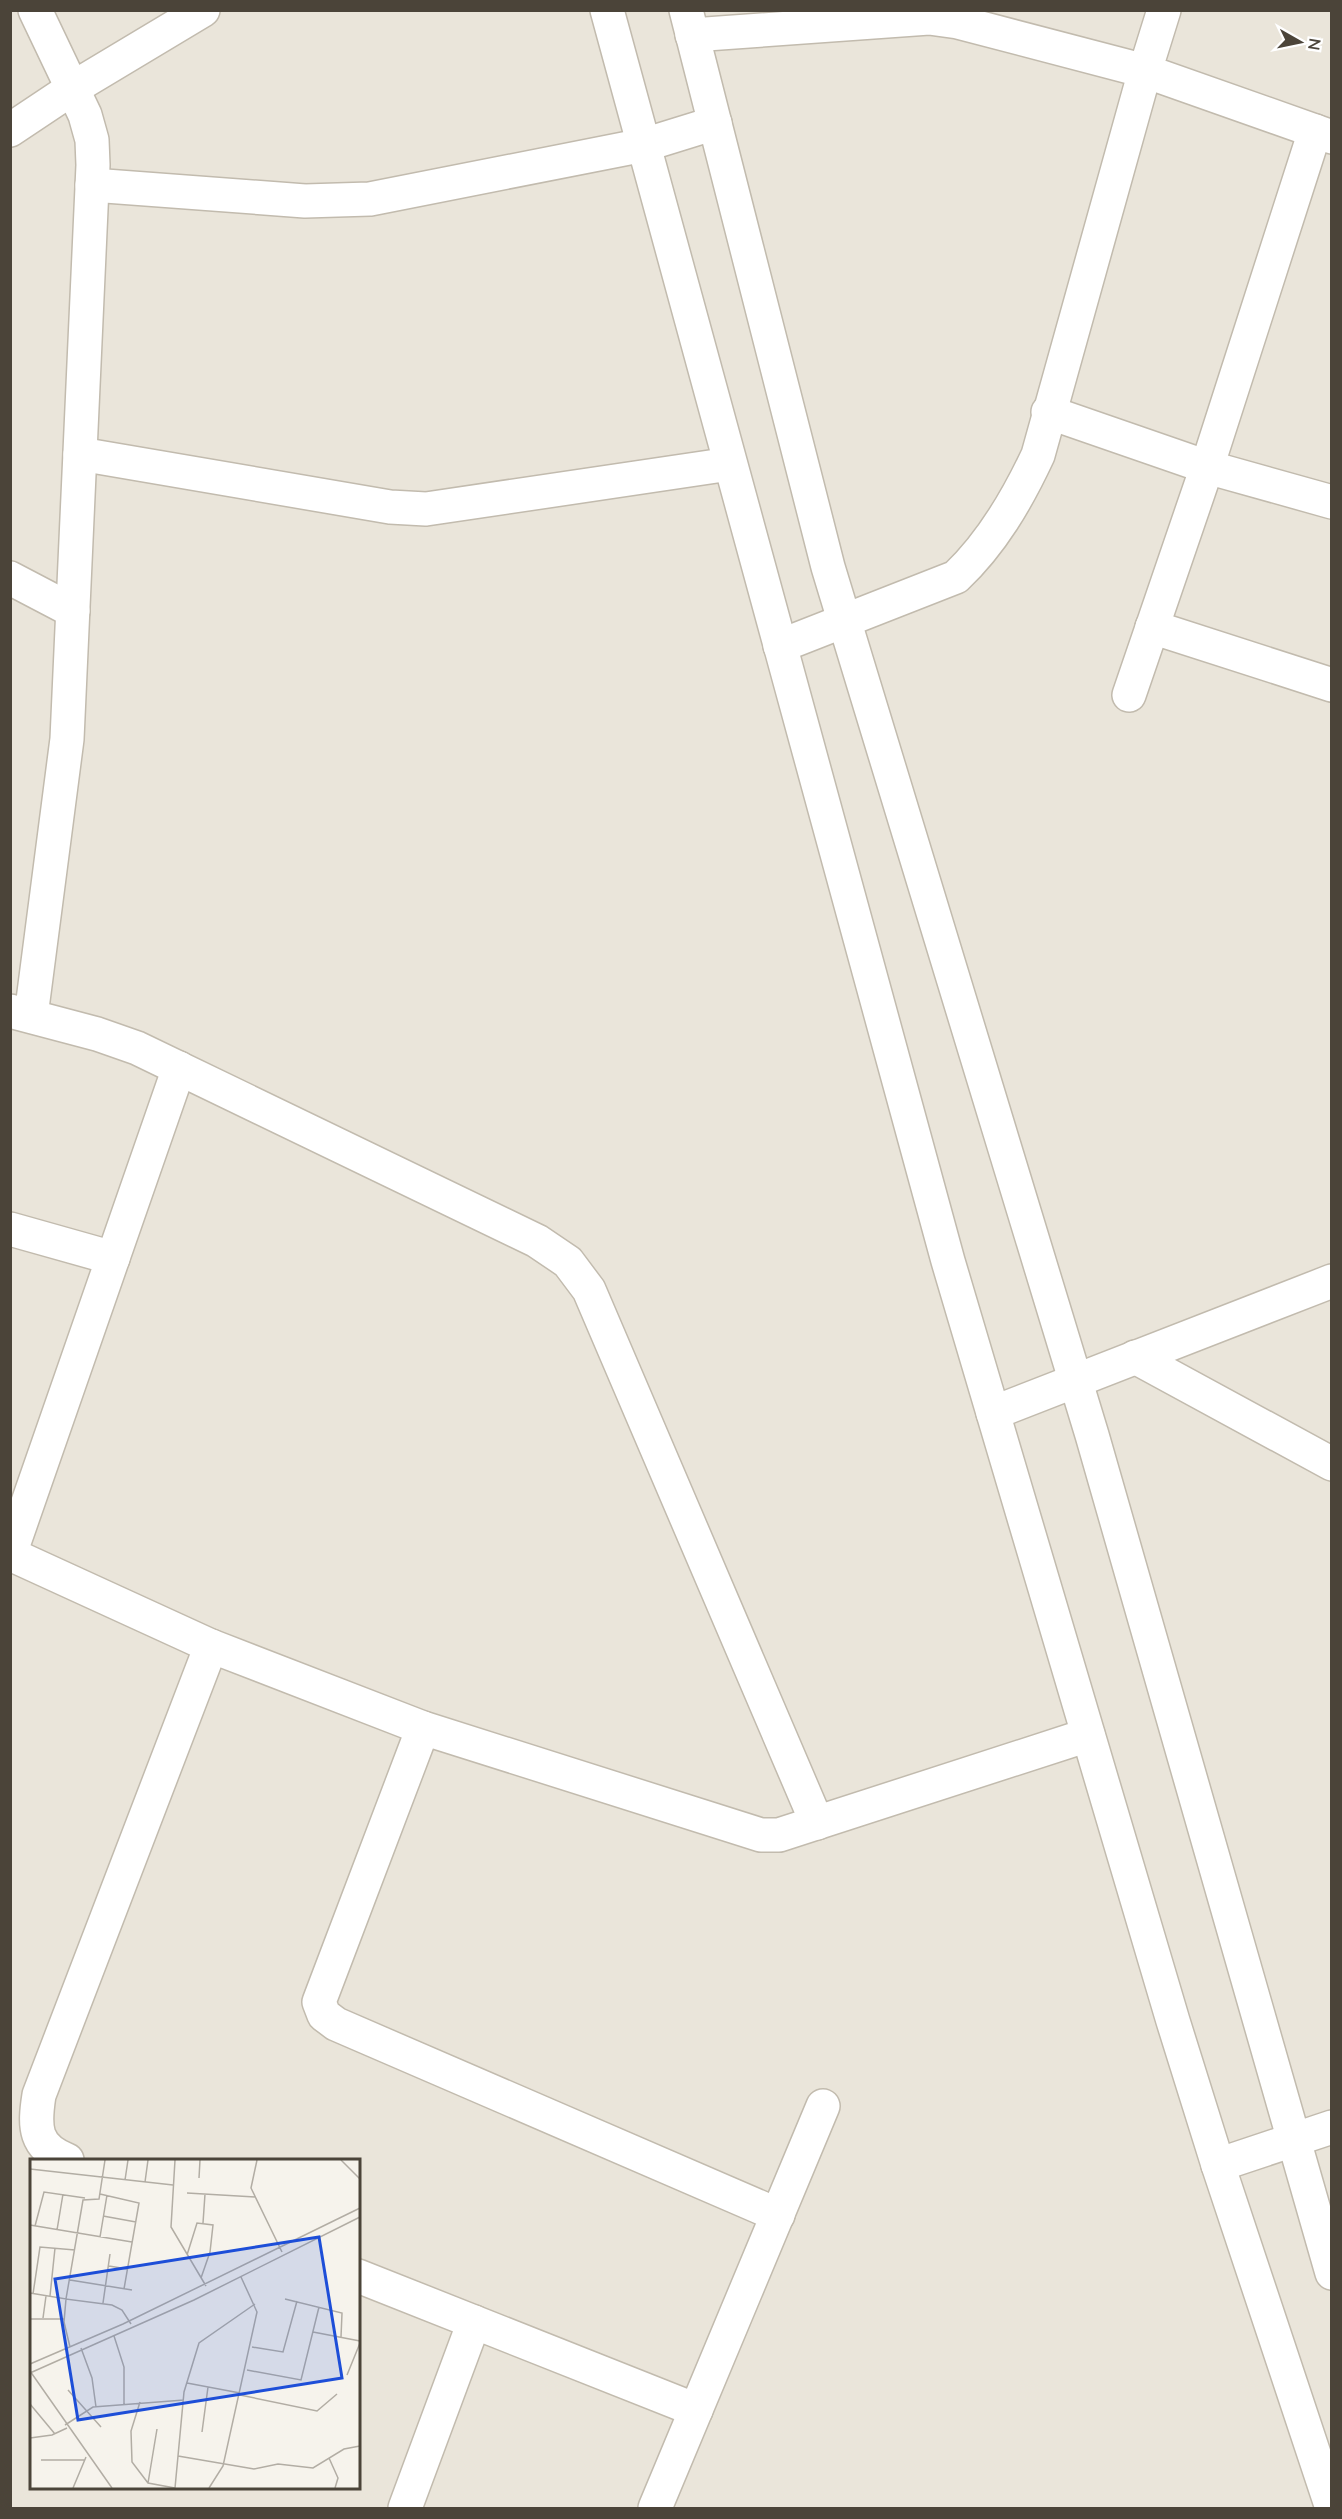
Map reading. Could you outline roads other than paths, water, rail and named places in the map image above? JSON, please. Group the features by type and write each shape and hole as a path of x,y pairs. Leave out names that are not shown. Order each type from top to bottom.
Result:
{"street":[{"path":"35,10 85,115 92,140 92,185 67,739 21,1014 97,1034 137,1048 537,1241 568,1262 589,1290 817,1823"},
{"path":"10,130 72,88 203,10"},
{"path":"607,10 948,1261 1218,2165 1332,2508"},
{"path":"780,646 956,577 978,556 1022,491 1038,455 1048,412 1164,10"},
{"path":"1129,695 1324,134 1145,71 960,16 689,22 818,531 1075,1381 1332,2273"},
{"path":"92,185 305,201 370,199 644,146 715,123"},
{"path":"1048,412 1207,467 1332,502"},
{"path":"80,454 390,507 426,508 730,464"},
{"path":"10,578 74,610"},
{"path":"1152,627 1330,682"},
{"path":"179,1068 10,1554 211,1646 423,1728 742,1831 761,1835 779,1835 1088,1735"},
{"path":"10,1229 113,1258"},
{"path":"993,1413 1332,1281"},
{"path":"1135,1357 1332,1464"},
{"path":"64,2159 52,2154 39,2138 35,2118 39,2095 211,1646"},
{"path":"423,1728 320,2002 324,2015 336,2025 778,2215"},
{"path":"655,2508 823,2106"},
{"path":"1218,2165 1332,2127"},
{"path":"360,2277 696,2410"},
{"path":"405,2508 474,2322"}]}
